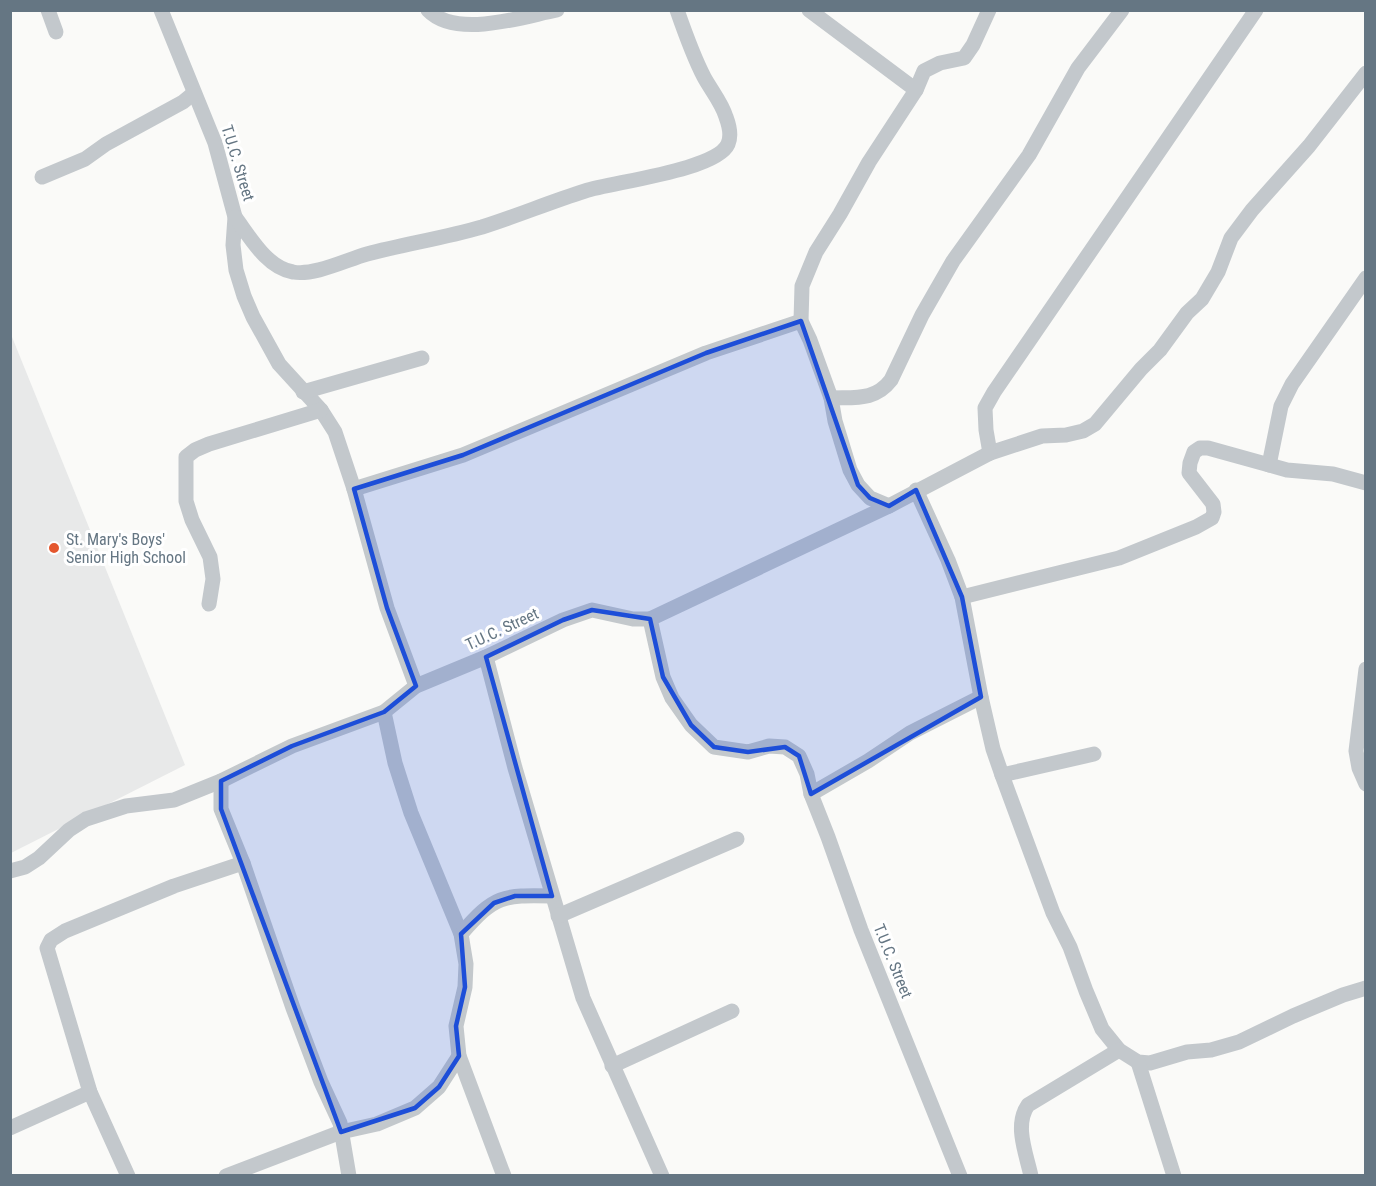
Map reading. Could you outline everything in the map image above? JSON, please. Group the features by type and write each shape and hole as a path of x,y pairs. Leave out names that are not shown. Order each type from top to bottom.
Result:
{"street":[{"path":"48,10 56,32"},
{"name":"T.U.C. Street","path":"160,10 215,143 235,217 233,245 236,270 244,296 279,364 321,410 334,432 354,489 387,608 416,686 486,657 563,620 591,610 633,619 650,619 663,676 672,698 691,725 714,747 748,752 769,746 785,747 799,756 861,930 960,1176"},
{"path":"428,10 435,18 456,25 480,25 557,10"},
{"path":"235,217 263,254 278,267 292,272 306,273 369,254 482,227 584,191 674,171 708,160 723,152 729,142 730,131 726,115 704,77 676,10"},
{"path":"809,10 916,90"},
{"path":"889,506 870,498 858,486 850,470 835,421 831,398 801,321 802,286 816,252 869,162 916,90 924,71 940,63 964,58 973,45 989,10"},
{"path":"831,398 873,396 891,380 922,315 953,261 1029,155 1078,68 1122,10"},
{"path":"990,453 985,408 994,392 1256,10"},
{"path":"650,619 889,506 990,453 1042,436 1066,435 1083,431 1095,424 1209,290 1238,229 1309,146 1365,73"},
{"path":"42,177 85,159 106,144 183,102 194,93"},
{"path":"1269,465 1281,406 1292,384 1365,278"},
{"path":"354,489 463,455 706,353 801,321"},
{"path":"303,392 422,358"},
{"path":"209,604 213,579 210,557 192,520 186,501 186,457 208,444 321,410"},
{"path":"962,597 1119,558 1212,518 1213,504 1189,473 1194,452 1200,448 1208,448 1287,470 1333,474 1365,483"},
{"path":"916,490 962,597 981,697 993,749 1002,775 1053,913 1070,947 1102,1029 1119,1050 1138,1062 1150,1063 1187,1052 1211,1050 1239,1042 1293,1016 1365,988"},
{"path":"486,657 515,768 583,998 662,1176"},
{"path":"1365,669 1356,751 1365,784"},
{"path":"10,871 25,867 39,858 69,830 86,819 126,806 174,800 221,781 292,746 384,712 416,686"},
{"path":"811,794 868,761 910,733 981,697"},
{"path":"384,712 395,763 411,813 461,934 466,964 465,987 456,1026 459,1056 504,1176"},
{"path":"1002,775 1094,754"},
{"path":"221,781 221,809 243,863 321,1082 340,1123 349,1176"},
{"path":"558,916 737,839"},
{"path":"128,1176 90,1092 47,948 51,940 64,932 174,886 243,863"},
{"path":"461,934 481,912 494,903 515,896 552,896"},
{"path":"612,1066 732,1011"},
{"path":"1031,1176 1021,1128 1022,1114 1028,1105 1119,1050"},
{"path":"226,1176 341,1132 376,1124 415,1108 439,1087 459,1056"},
{"path":"1138,1062 1174,1176"},
{"path":"10,1128 90,1092"}],"highlighted area":[{"path":"801,321 858,485 870,498 889,506 916,490 962,597 981,697 811,794 799,756 785,747 748,752 714,747 691,725 663,677 650,619 592,610 563,620 486,657 552,896 515,896 494,903 461,934 465,987 456,1026 459,1056 439,1087 415,1108 341,1132 221,809 221,781 292,746 384,712 416,686 387,608 354,489 463,455 706,353"}],"shaded area":[{"name":"St. Mary's Boys' Senior High School","path":"10,332 185,765 11,853 10,853"}],"place":[{"name":"St. Mary's Boys' Senior High School","path":"54,548"}]}
